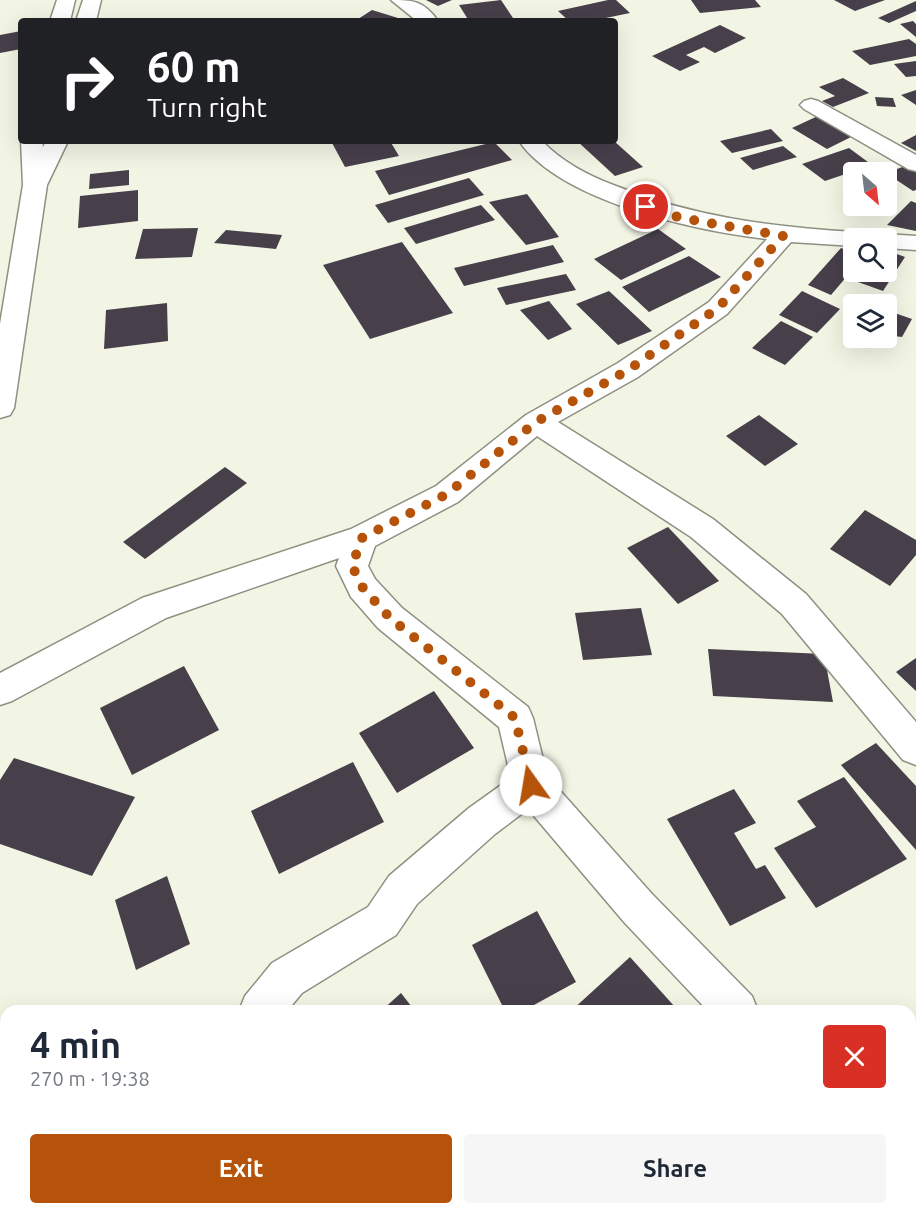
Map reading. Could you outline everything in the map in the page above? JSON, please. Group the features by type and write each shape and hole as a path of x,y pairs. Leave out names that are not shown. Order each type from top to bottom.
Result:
{"street":[{"path":"61,18 66,0"},
{"path":"87,18 92,0"},
{"path":"400,0 416,9 425,18"},
{"path":"811,105 916,164"},
{"path":"0,408 35,185 31,144"},
{"path":"35,185 56,144"},
{"path":"533,144 568,174 629,201 681,218 783,236 843,239"},
{"path":"0,690 154,608 362,538 447,494 536,422 628,370 718,308 783,236"},
{"path":"897,242 916,243"},
{"path":"536,422 702,528 794,604 916,748"},
{"path":"362,538 352,566 363,588 390,618 515,718 531,785 638,908 731,1005"},
{"path":"265,1005 287,978 382,921 403,890 482,821 531,785"}],"building":[{"path":"426,0 452,0 438,6"},
{"path":"501,0 513,18 467,18 459,5"},
{"path":"616,0 630,13 606,18 566,18 558,11"},
{"path":"691,0 755,0 761,7 700,13"},
{"path":"834,0 885,0 855,11"},
{"path":"916,1 916,11 889,23 878,18"},
{"path":"372,10 398,18 360,18"},
{"path":"913,21 916,24 916,37 900,24"},
{"path":"720,25 746,38 715,53 704,47 686,55 700,62 680,71 652,56"},
{"path":"18,32 18,50 0,53 0,35"},
{"path":"909,39 916,44 916,56 870,65 852,51"},
{"path":"916,61 916,76 906,77 894,64"},
{"path":"843,78 869,93 833,107 822,101 835,96 819,87"},
{"path":"916,90 916,105 901,95"},
{"path":"875,97 893,98 896,107 877,106"},
{"path":"820,115 855,135 827,149 792,128"},
{"path":"771,129 783,141 732,153 720,141"},
{"path":"916,135 916,151 901,143"},
{"path":"333,144 392,144 399,156 345,167"},
{"path":"486,144 496,144 512,160 389,195 375,171"},
{"path":"580,144 617,144 643,167 615,176"},
{"path":"783,146 797,157 753,170 740,158"},
{"path":"849,148 868,162 843,162 843,175 825,181 802,164"},
{"path":"908,165 916,170 916,190 913,191 897,180 897,169"},
{"path":"129,170 129,185 89,189 90,174"},
{"path":"469,178 484,195 388,223 375,205"},
{"path":"138,190 138,221 78,228 80,196"},
{"path":"527,194 559,237 526,245 489,202"},
{"path":"911,201 916,203 916,231 887,225"},
{"path":"481,205 495,220 416,244 404,228"},
{"path":"198,228 192,257 135,259 143,229"},
{"path":"658,229 686,249 621,280 594,259"},
{"path":"226,230 282,235 276,249 214,243"},
{"path":"402,242 453,313 370,339 323,265"},
{"path":"553,245 564,262 464,286 454,268"},
{"path":"841,248 843,249 843,281 831,295 808,285"},
{"path":"897,254 905,257 897,269"},
{"path":"689,256 721,277 649,312 622,287"},
{"path":"566,274 576,290 506,305 497,288"},
{"path":"858,282 889,282 883,291"},
{"path":"609,291 652,331 618,345 576,304"},
{"path":"802,291 840,309 817,333 779,315"},
{"path":"549,301 572,329 548,340 520,310"},
{"path":"167,303 168,341 104,349 106,310"},
{"path":"897,314 912,319 902,337 897,336"},
{"path":"781,321 813,337 785,365 752,348"},
{"path":"759,415 798,444 765,466 726,436"},
{"path":"225,467 247,483 145,559 123,542"},
{"path":"865,510 916,540 916,555 890,586 830,549"},
{"path":"668,527 719,581 678,604 627,548"},
{"path":"641,608 652,655 583,660 575,613"},
{"path":"708,649 824,654 833,702 713,696"},
{"path":"916,658 916,691 896,672"},
{"path":"184,666 219,730 132,775 100,708"},
{"path":"434,691 474,748 397,793 359,733"},
{"path":"876,743 916,786 916,850 841,765"},
{"path":"14,758 135,797 92,876 0,844 0,780"},
{"path":"353,762 384,822 279,874 251,811"},
{"path":"844,777 907,859 816,908 774,848 816,827 797,801"},
{"path":"734,789 756,823 734,833 756,869 765,865 786,898 730,926 667,819"},
{"path":"167,876 190,944 136,970 115,900"},
{"path":"537,911 576,982 534,1005 502,1005 472,945"},
{"path":"630,957 673,1005 578,1005"},
{"path":"401,993 410,1005 388,1005"}],"route":[{"path":"531,785 515,718 390,618 363,588 352,566 362,538 447,494 536,422 628,370 718,308 783,236 681,218 646,207"}]}
